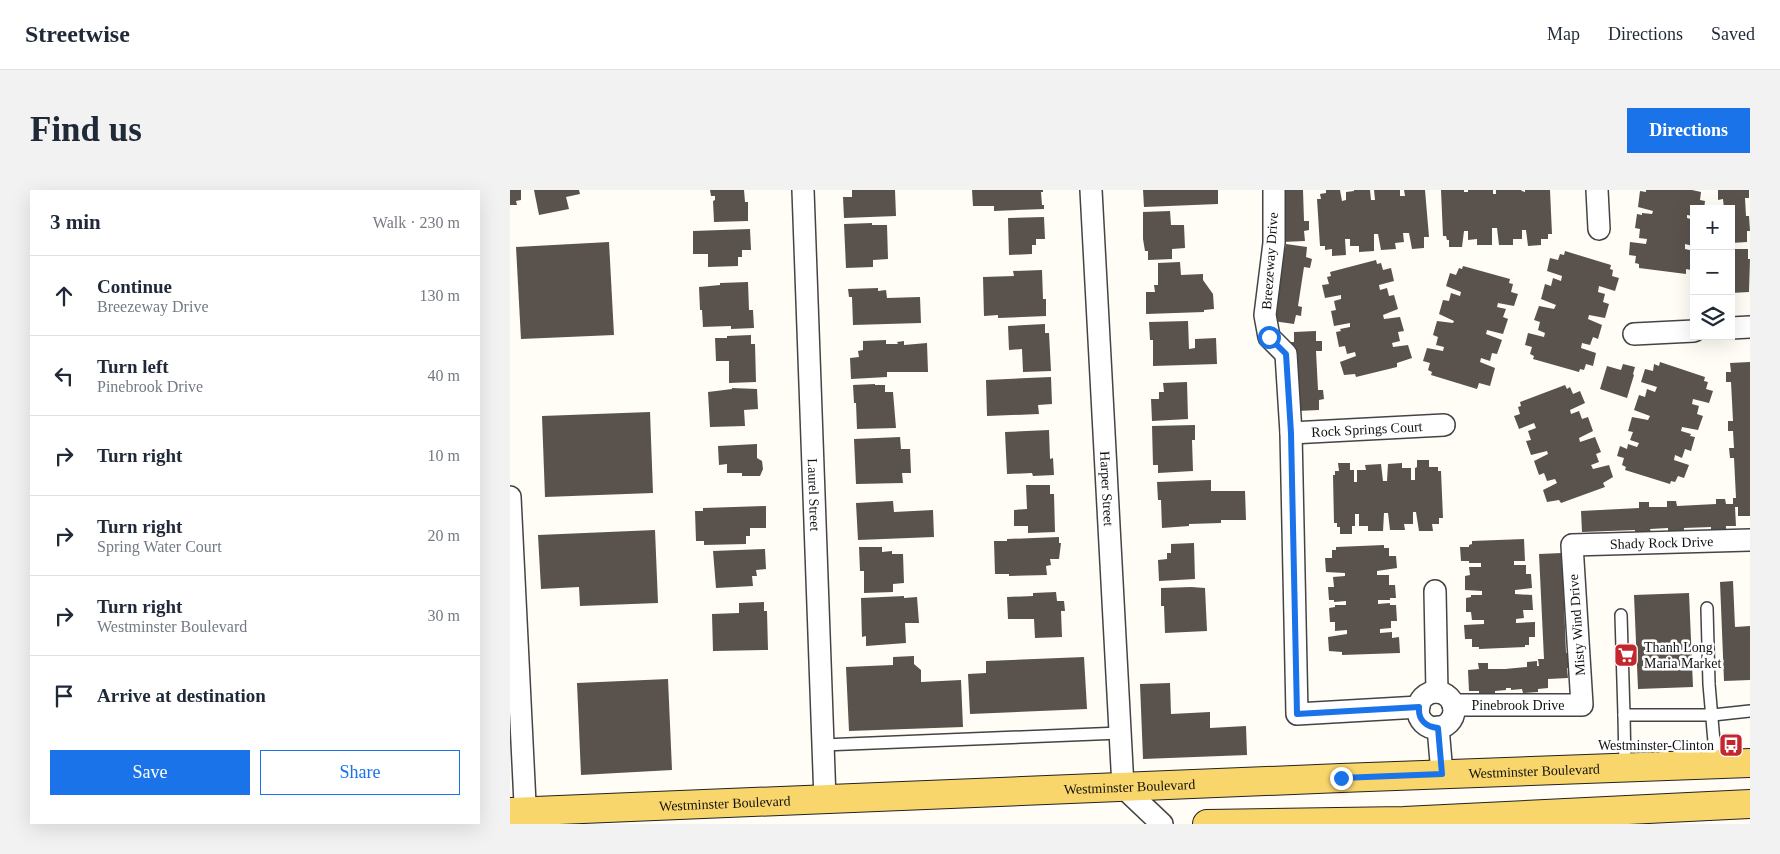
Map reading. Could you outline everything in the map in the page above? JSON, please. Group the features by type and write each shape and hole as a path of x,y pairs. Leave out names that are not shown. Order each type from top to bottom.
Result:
{"main road":[{"name":"Westminster Boulevard","path":"520,816 1123,787 1750,764"},
{"path":"1207,824 1570,819 1697,811 1750,804"}],"street":[{"name":"Laurel Street","path":"803,190 825,800"},
{"name":"Harper Street","path":"1090,190 1123,787"},
{"name":"Breezeway Drive","path":"1274,190 1274,243 1265,315 1269,337 1286,354 1291,433 1297,714 1419,707"},
{"path":"1596,190 1599,229"},
{"path":"1735,328 1750,327"},
{"path":"1634,334 1690,330"},
{"name":"Rock Springs Court","path":"1291,433 1444,425"},
{"path":"510,496 514,680 520,816"},
{"name":"Shady Rock Drive","path":"1572,545 1750,540"},
{"name":"Misty Wind Drive","path":"1572,545 1582,705"},
{"path":"1435,591 1436,692"},
{"path":"1436,692 1447,696 1453,706 1452,718 1449,722 1438,728 1428,726 1423,722 1418,712 1420,702 1427,695 1436,692"},
{"name":"Pinebrook Drive","path":"1453,706 1582,705"},
{"path":"1438,728 1442,774"},
{"path":"1123,787 1162,824"}],"lane":[{"path":"1707,608 1709,684 1716,765"},
{"path":"1621,615 1625,768"},
{"path":"1624,715 1712,715 1750,711"},
{"path":"823,745 1120,733"}],"building":[{"path":"510,190 521,190 521,200 516,201 517,205 510,205"},
{"path":"534,190 579,190 580,194 566,197 569,209 539,215"},
{"path":"710,190 744,190 745,202 748,202 748,221 714,222 713,201 715,196 711,196"},
{"path":"852,190 895,190 896,216 844,218 843,197 852,197"},
{"path":"972,190 1043,190 1041,192 1044,209 994,211 994,206 973,206"},
{"path":"1143,190 1218,190 1218,204 1144,207"},
{"path":"1280,190 1303,190 1304,221 1309,221 1309,230 1304,231 1305,241 1282,242"},
{"path":"1326,190 1340,190 1342,201 1346,200 1346,192 1354,190 1370,190 1371,200 1375,200 1374,190 1400,190 1400,196 1405,196 1404,190 1425,190 1429,237 1424,237 1424,248 1412,249 1409,233 1403,233 1404,242 1395,243 1396,249 1381,250 1378,234 1374,234 1374,251 1359,252 1359,246 1350,246 1350,239 1345,239 1346,255 1332,256 1332,249 1325,250 1325,246 1320,246 1317,199 1321,199 1320,194 1326,193"},
{"path":"1441,190 1464,190 1464,192 1468,192 1468,190 1493,190 1493,194 1496,194 1496,190 1521,190 1525,192 1525,190 1550,190 1552,234 1548,234 1548,239 1541,239 1541,245 1528,246 1526,230 1522,230 1522,239 1513,239 1513,245 1499,245 1497,228 1492,228 1492,245 1477,245 1477,239 1468,240 1468,231 1464,231 1462,247 1449,247 1449,240 1447,240 1446,236 1443,236"},
{"path":"1646,190 1692,190 1701,192 1700,200 1705,201 1704,205 1690,205 1690,215 1687,215 1687,218 1690,219 1690,245 1685,244 1685,249 1690,250 1690,270 1686,269 1686,274 1639,268 1639,264 1635,263 1636,256 1629,255 1630,242 1646,244 1647,239 1639,238 1640,229 1635,228 1637,214 1652,214 1653,211 1638,207 1640,191 1646,192"},
{"path":"1718,190 1749,190 1749,198 1745,198 1746,216 1749,216 1750,231 1747,231 1747,242 1735,243 1735,205 1724,205 1723,199 1718,200"},
{"path":"1170,211 1171,225 1184,225 1185,248 1172,249 1172,259 1148,260 1148,251 1145,251 1143,239 1143,212"},
{"path":"1044,217 1045,239 1036,239 1036,245 1032,245 1032,254 1009,255 1008,218"},
{"path":"872,223 872,225 887,225 888,259 873,260 873,267 846,268 844,224"},
{"path":"750,229 751,250 742,250 742,257 738,257 738,266 708,267 708,254 693,254 693,231"},
{"path":"609,242 614,335 521,339 516,247"},
{"path":"1286,244 1307,247 1306,257 1312,259 1310,268 1304,267 1298,306 1302,307 1301,316 1296,315 1294,324 1273,321 1282,268 1278,268 1281,253 1284,253"},
{"path":"1735,249 1748,249 1748,259 1750,259 1749,292 1735,293"},
{"path":"1565,251 1611,265 1610,269 1613,270 1612,276 1619,278 1615,291 1599,286 1598,292 1605,294 1603,302 1609,304 1605,318 1589,315 1588,319 1602,325 1598,339 1593,337 1590,345 1582,343 1581,348 1596,353 1593,366 1586,364 1584,370 1580,369 1579,372 1533,359 1534,356 1530,354 1532,347 1525,345 1528,333 1544,337 1545,333 1538,330 1540,322 1534,320 1539,306 1554,309 1556,305 1541,299 1545,284 1551,286 1553,278 1561,281 1562,276 1547,271 1550,258 1558,260 1560,254 1564,255"},
{"path":"1376,260 1377,264 1381,263 1383,270 1391,268 1394,281 1379,285 1380,290 1387,288 1389,296 1394,295 1398,309 1383,315 1384,319 1400,317 1404,331 1398,332 1400,341 1392,343 1393,347 1408,345 1412,358 1397,363 1397,367 1356,377 1355,374 1344,375 1340,362 1356,356 1355,352 1347,354 1345,346 1339,347 1336,332 1350,327 1350,323 1334,326 1331,311 1336,310 1334,301 1341,299 1341,295 1325,298 1322,285 1329,284 1327,277 1331,276 1330,272"},
{"path":"1180,262 1181,275 1203,274 1203,280 1213,294 1214,309 1204,310 1204,312 1146,314 1146,292 1155,292 1154,285 1158,285 1158,263"},
{"path":"1463,266 1510,279 1509,283 1513,284 1511,292 1518,294 1514,306 1498,303 1497,307 1506,309 1503,317 1508,319 1503,334 1487,330 1486,334 1502,340 1497,354 1492,353 1490,361 1481,358 1480,362 1495,368 1490,386 1479,383 1477,389 1431,375 1432,372 1428,370 1430,363 1423,361 1427,348 1443,351 1444,347 1436,345 1438,337 1433,335 1437,321 1453,323 1454,321 1439,314 1443,300 1449,301 1451,293 1460,296 1461,292 1446,286 1450,273 1456,275 1459,268 1462,269"},
{"path":"1042,270 1043,299 1046,299 1046,316 998,318 998,315 984,316 983,277 1014,276 1013,271"},
{"path":"748,282 749,310 753,310 754,328 731,329 731,326 703,327 699,287 720,285 720,283"},
{"path":"878,288 878,291 886,290 887,298 920,297 921,323 853,325 852,297 849,297 848,289"},
{"path":"1188,321 1189,349 1195,348 1195,339 1216,338 1217,364 1153,366 1153,340 1150,340 1149,322"},
{"path":"1045,324 1045,333 1049,333 1051,371 1023,372 1022,349 1009,350 1008,326"},
{"path":"1316,331 1316,341 1322,341 1322,351 1316,351 1318,390 1323,390 1324,399 1319,400 1319,410 1297,411 1290,342 1294,342 1294,332"},
{"path":"751,335 751,344 755,344 756,382 729,383 729,361 716,361 715,338"},
{"path":"886,340 886,344 898,344 897,342 904,341 904,345 927,343 928,372 887,372 887,377 851,379 850,358 859,357 858,351 863,350 863,341"},
{"path":"1660,362 1705,377 1704,381 1708,382 1706,389 1713,391 1709,403 1693,399 1692,404 1699,406 1697,414 1703,416 1698,430 1682,427 1681,431 1695,437 1691,451 1685,449 1682,458 1675,455 1674,460 1689,465 1684,478 1678,476 1675,482 1671,481 1670,484 1625,470 1626,467 1622,465 1624,458 1617,456 1620,446 1627,449 1628,444 1637,447 1639,443 1630,440 1633,432 1628,431 1632,417 1648,420 1650,416 1634,410 1639,395 1645,397 1647,389 1655,392 1657,387 1641,382 1645,369 1653,371 1654,364 1659,366"},
{"path":"1750,362 1750,516 1738,516 1738,507 1735,507 1736,526 1726,526 1726,529 1711,530 1711,527 1684,528 1684,532 1668,532 1668,528 1650,529 1651,532 1635,533 1635,530 1582,532 1581,511 1639,508 1639,502 1649,502 1649,507 1667,507 1667,501 1676,501 1677,506 1716,504 1716,499 1725,499 1726,504 1733,504 1733,498 1736,498 1734,458 1730,458 1729,448 1734,448 1733,431 1728,431 1728,421 1733,421 1731,382 1726,382 1726,372 1731,372 1730,363"},
{"path":"1623,364 1635,367 1627,398 1600,389 1607,366 1621,370"},
{"path":"1051,377 1052,404 1038,405 1039,414 987,416 986,380"},
{"path":"1187,382 1188,419 1152,421 1151,399 1159,399 1159,392 1164,392 1163,383"},
{"path":"853,385 885,385 885,392 893,392 896,428 857,429"},
{"path":"1565,385 1567,389 1570,387 1573,394 1580,391 1585,403 1570,410 1571,414 1579,411 1582,419 1588,417 1593,431 1579,438 1580,442 1595,437 1601,452 1596,454 1599,462 1591,465 1593,469 1609,465 1613,477 1603,483 1605,487 1561,503 1559,500 1547,502 1543,490 1557,483 1555,479 1547,481 1544,473 1539,475 1534,461 1548,454 1547,451 1531,455 1526,441 1531,440 1528,431 1536,428 1534,423 1519,429 1514,416 1520,414 1518,407 1521,406 1520,402"},
{"path":"732,388 757,389 758,409 744,410 745,426 710,427 708,392"},
{"path":"650,412 653,493 545,497 542,416"},
{"path":"1195,425 1195,440 1192,440 1193,471 1158,473 1158,465 1153,465 1152,426"},
{"path":"1049,430 1050,459 1053,458 1054,475 1033,476 1032,473 1007,474 1005,432"},
{"path":"900,437 901,449 910,449 911,473 902,473 903,483 856,484 854,439"},
{"path":"757,444 757,458 762,461 763,469 760,476 742,476 742,473 727,473 727,464 719,465 718,446"},
{"path":"1417,460 1429,460 1429,467 1438,467 1438,471 1441,471 1443,518 1439,518 1439,524 1432,524 1433,531 1419,531 1416,512 1413,512 1413,524 1404,524 1405,530 1390,530 1388,513 1384,513 1383,531 1368,531 1368,526 1359,526 1359,514 1355,514 1355,526 1352,526 1352,534 1340,534 1340,527 1337,527 1337,523 1334,523 1333,475 1335,475 1335,471 1339,471 1338,463 1350,463 1350,470 1354,470 1354,482 1357,482 1357,470 1366,470 1365,465 1381,464 1383,481 1387,481 1388,464 1402,463 1402,468 1411,468 1411,480 1415,480"},
{"path":"1211,480 1211,491 1245,491 1246,520 1221,520 1221,523 1189,524 1189,526 1162,528 1161,500 1158,500 1157,482"},
{"path":"1026,485 1050,485 1050,494 1054,494 1055,532 1028,533 1028,526 1014,526 1014,510 1027,509"},
{"path":"893,501 894,512 933,510 934,537 858,540 856,503"},
{"path":"766,506 766,528 750,528 750,536 746,536 746,544 704,545 704,541 696,541 695,511 703,511 703,508"},
{"path":"655,530 658,603 580,606 579,587 541,589 538,535"},
{"path":"1059,537 1059,543 1061,543 1059,559 1050,559 1051,565 1046,566 1047,575 1009,576 1009,574 995,574 994,541"},
{"path":"1524,539 1525,561 1514,561 1514,565 1526,565 1526,574 1531,574 1532,588 1515,590 1515,594 1532,595 1533,610 1523,610 1524,618 1516,619 1516,623 1535,622 1535,637 1529,637 1529,645 1525,645 1525,647 1479,649 1479,647 1472,647 1472,639 1465,639 1464,625 1484,624 1484,620 1472,620 1471,612 1466,612 1466,598 1471,597 1471,595 1482,595 1482,591 1465,590 1465,576 1470,575 1469,567 1481,567 1481,563 1461,561 1460,547 1469,547 1472,541"},
{"path":"1194,543 1195,579 1159,581 1158,560 1167,559 1167,553 1171,553 1171,544"},
{"path":"1384,545 1384,548 1389,548 1389,556 1396,556 1397,568 1377,571 1377,575 1389,575 1389,585 1395,585 1396,598 1378,600 1378,604 1390,603 1390,605 1396,605 1397,621 1391,621 1391,628 1380,629 1380,633 1392,632 1392,638 1399,637 1400,653 1342,655 1342,652 1329,651 1328,637 1347,634 1347,630 1335,631 1335,622 1330,622 1329,608 1335,607 1335,605 1346,605 1346,601 1334,602 1334,600 1329,600 1328,587 1334,587 1333,577 1345,576 1345,573 1326,572 1325,558 1332,558 1332,550 1336,550 1336,547"},
{"path":"859,547 882,547 882,552 892,551 892,554 903,554 904,583 893,584 893,592 864,593 864,571 860,571"},
{"path":"765,549 766,569 756,570 757,576 752,576 753,586 716,588 713,551"},
{"path":"1562,553 1566,653 1570,652 1570,668 1567,668 1568,678 1548,679 1548,688 1538,689 1538,692 1523,693 1522,689 1511,690 1511,688 1506,688 1506,690 1495,691 1495,694 1479,695 1479,691 1469,691 1468,670 1479,669 1478,663 1488,663 1488,669 1505,669 1527,667 1527,662 1537,661 1537,666 1539,666 1538,659 1544,659 1539,554"},
{"path":"1733,581 1735,627 1750,626 1750,680 1724,681 1720,582"},
{"path":"1161,588 1205,588 1207,631 1165,633 1164,606 1161,606"},
{"path":"1056,592 1057,601 1064,601 1065,611 1061,611 1062,637 1035,638 1034,619 1008,619 1007,597 1033,596 1033,593"},
{"path":"1689,593 1693,687 1638,689 1634,595"},
{"path":"904,596 904,598 917,597 919,623 905,623 906,643 866,646 866,636 862,637 861,598"},
{"path":"764,602 764,611 767,611 768,650 713,651 712,614 739,613 739,603"},
{"path":"914,656 914,664 921,670 921,682 961,680 963,727 849,731 846,667 893,665 893,657"},
{"path":"1084,657 1087,709 970,714 968,674 986,673 986,661"},
{"path":"668,679 672,770 581,775 577,683"},
{"path":"1170,683 1171,714 1210,712 1210,728 1246,726 1247,755 1143,759 1140,684"}],"place":[{"name":"Thanh Long Maria Market","path":"1626,655"},
{"name":"Westminster-Clinton","path":"1731,745"}],"route":[{"path":"1269,337 1286,354 1291,433 1297,714 1419,707 1418,712 1423,722 1428,726 1438,728 1442,774 1341,778"}]}
